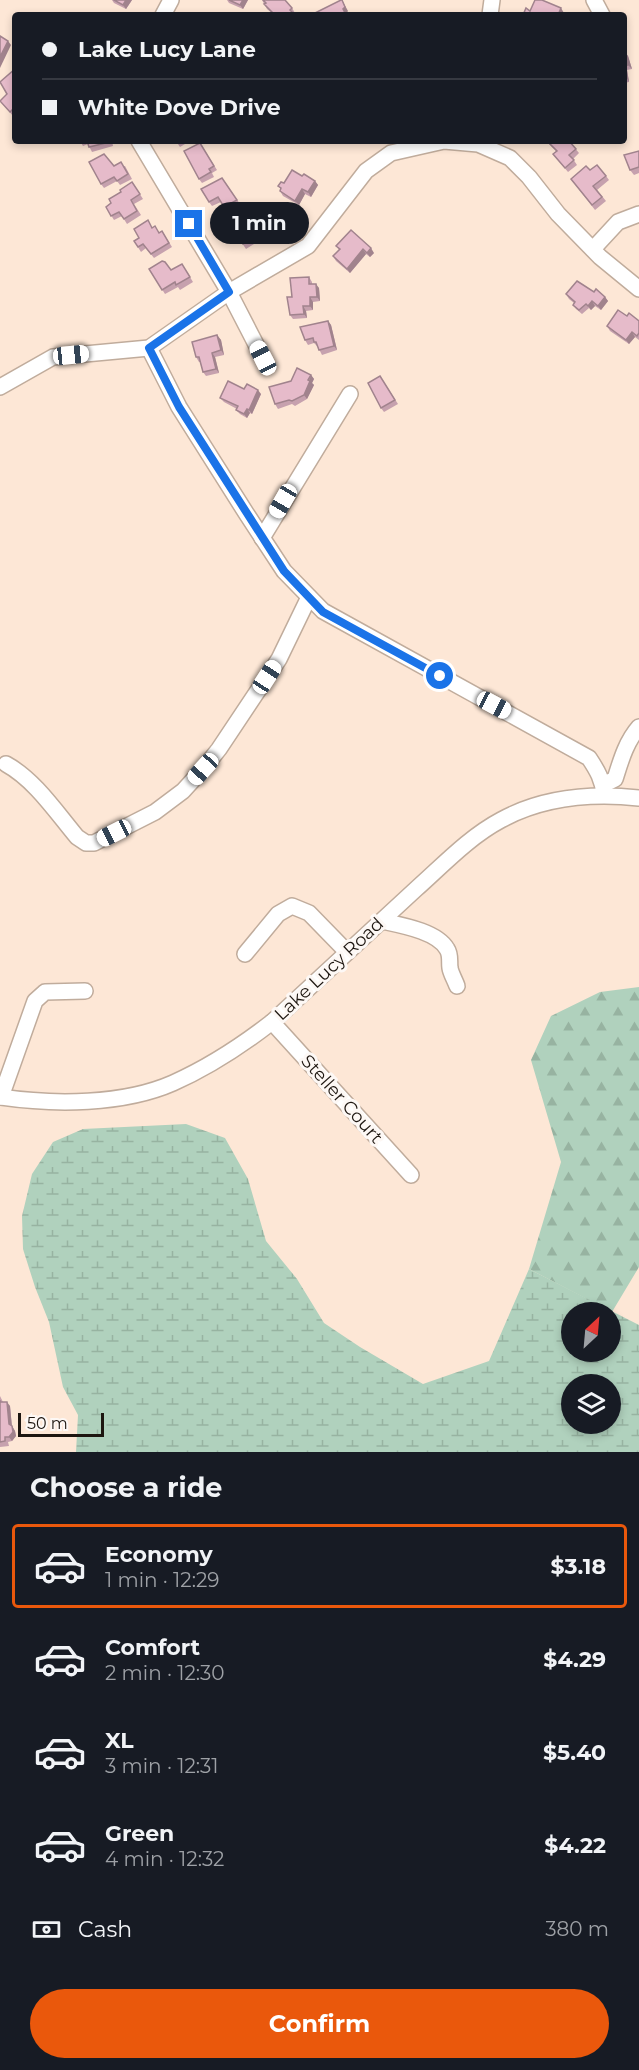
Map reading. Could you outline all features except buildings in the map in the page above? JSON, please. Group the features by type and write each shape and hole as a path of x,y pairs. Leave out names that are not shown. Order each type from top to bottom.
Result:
{"street":[{"path":"141,144 229,292 263,358"},
{"path":"0,387 53,357 149,348 229,292 308,246 366,171 391,153 431,144"},
{"path":"482,144 510,158 529,177 558,214 592,249 639,289"},
{"path":"592,249 618,222 639,214"},
{"path":"149,348 179,407 262,538 284,571 323,612 588,758 598,771 604,790 615,779 623,754 639,727"},
{"path":"262,538 350,394"},
{"path":"6,764 16,769 77,837 86,843 94,843 155,812 183,791 219,749 279,659 309,597"},
{"name":"Lake Lucy Road","path":"0,1097 31,1102 100,1101 171,1084 209,1066 272,1022 464,846 502,819 527,808 604,790 639,798"},
{"path":"245,954 278,914 292,906 309,914 347,952"},
{"path":"382,921 413,928 439,940 447,947 450,955 450,968 457,986"},
{"path":"0,1097 34,1001 45,992 86,991"},
{"name":"Steller Court","path":"272,1022 411,1175"}],"green space":[{"path":"639,987 639,1267 618,1302 593,1302 529,1269 561,1162 531,1060 551,1016 600,992"},
{"path":"186,1124 225,1138 248,1179 266,1241 297,1279 324,1323 423,1384 489,1361 529,1269 594,1302 561,1302 561,1362 621,1362 621,1316 639,1325 639,1452 76,1452 78,1415 63,1387 49,1322 23,1249 22,1216 32,1174 53,1142 83,1129"}],"route":[{"path":"189,224 229,292 149,348 179,407 284,571 323,612 440,676"}]}
